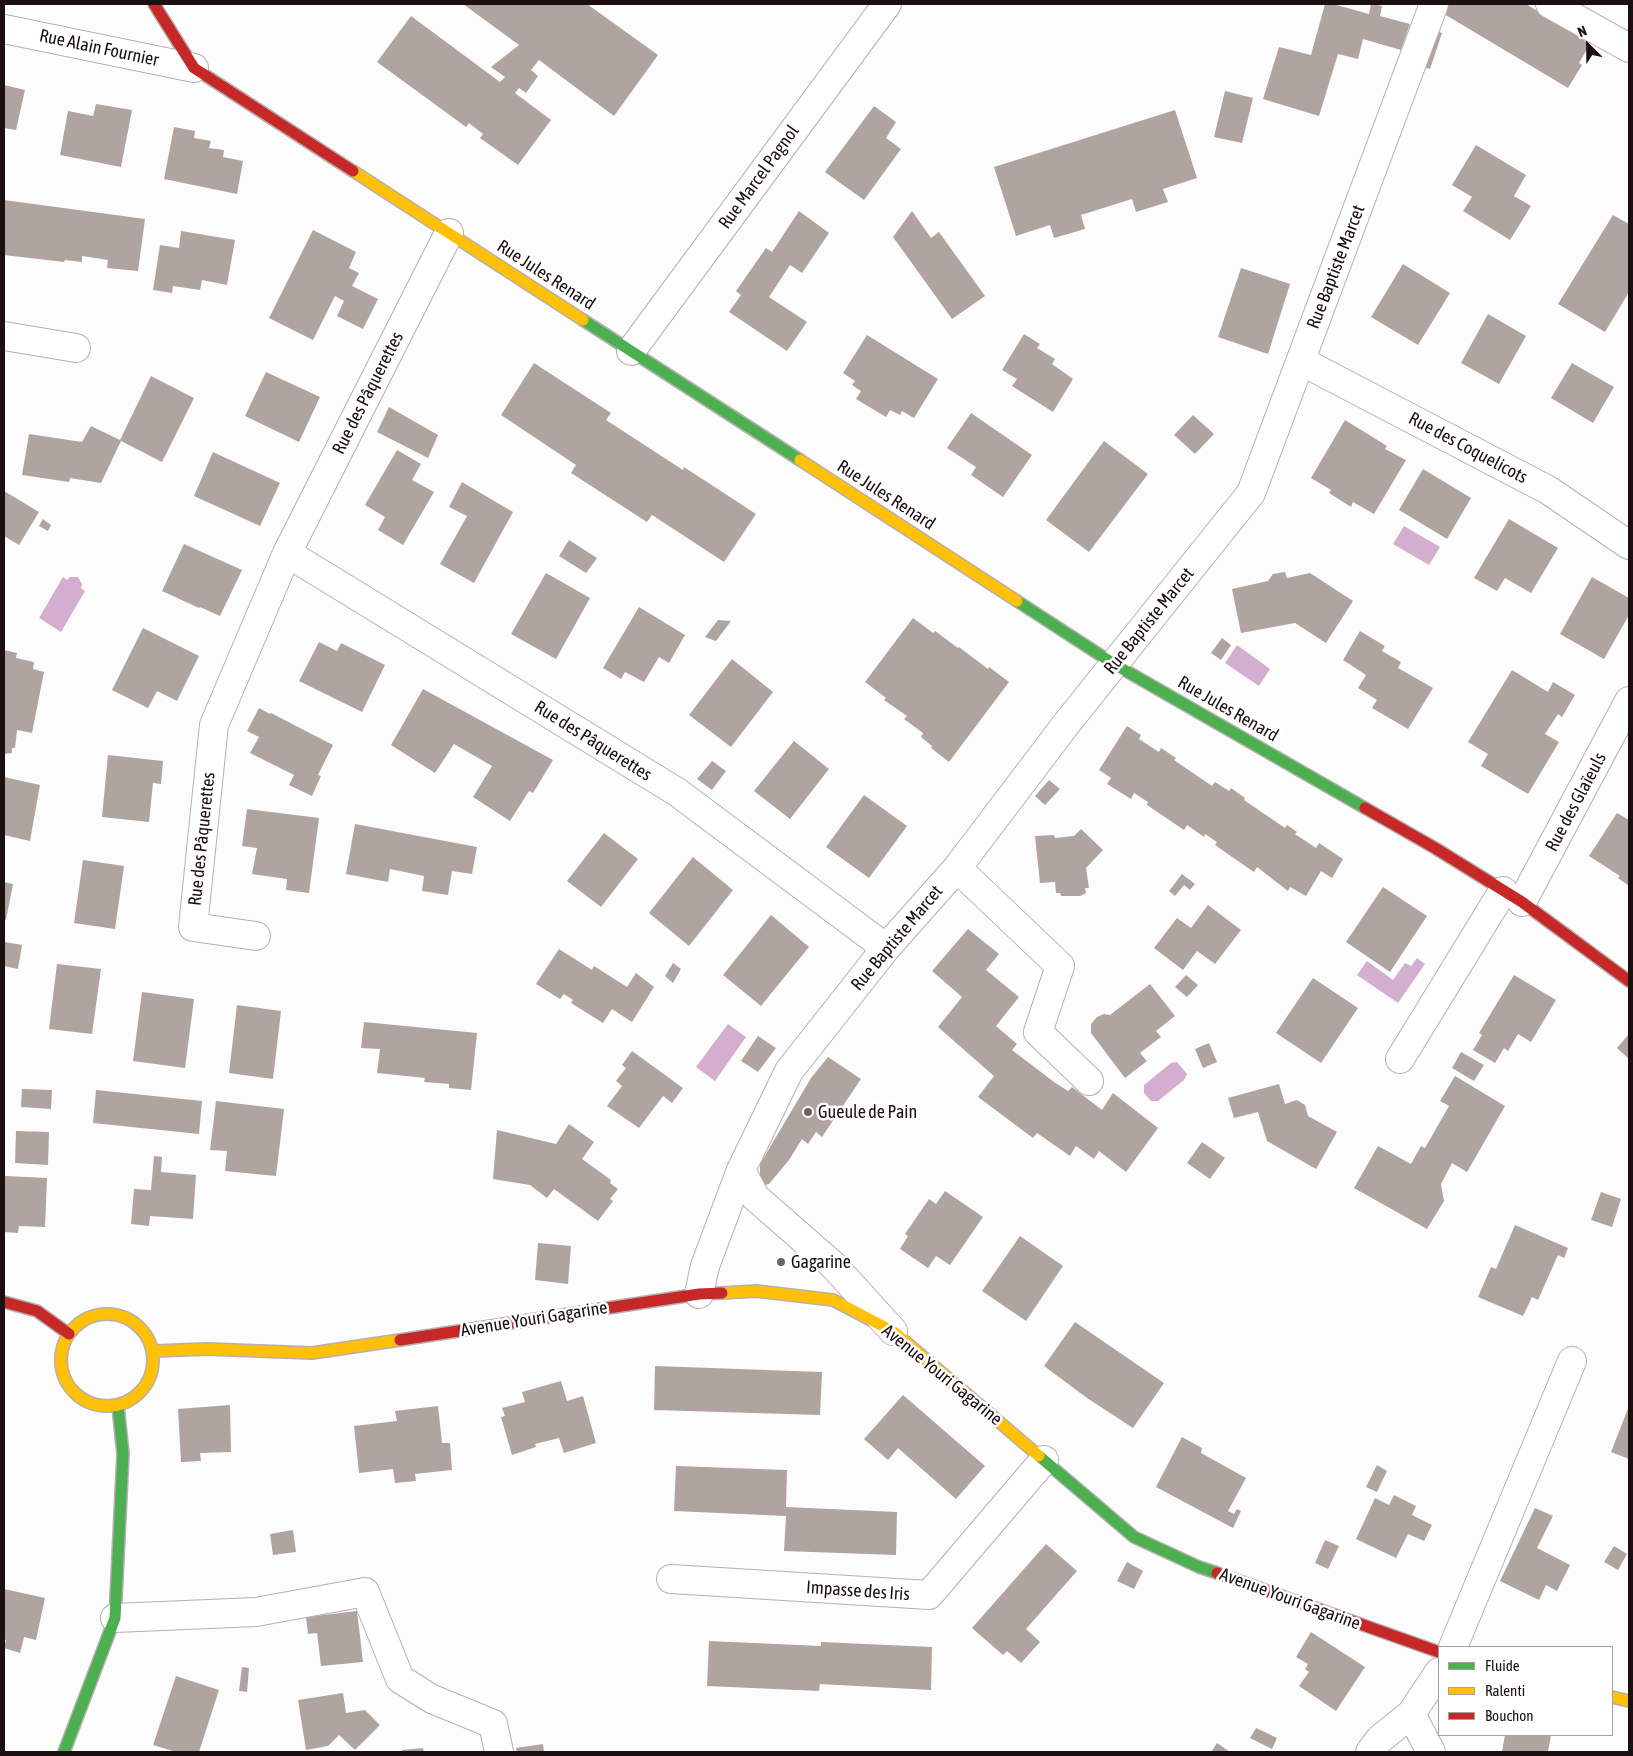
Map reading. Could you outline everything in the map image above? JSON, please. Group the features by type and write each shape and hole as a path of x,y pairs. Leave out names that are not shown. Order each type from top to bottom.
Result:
{"street":[{"name":"Rue Jules Renard","path":"154,4 194,68 1114,664 1435,848 1513,896 1629,982"},
{"name":"Rue Marcel Pagnol","path":"631,351 887,4"},
{"name":"Rue Baptiste Marcet","path":"699,1294 705,1266 741,1170 790,1071 886,948 957,868 1067,723 1251,493 1434,4"},
{"path":"1550,4 1629,48"},
{"name":"Rue Alain Fournier","path":"4,29 194,68"},
{"name":"Rue des Pâquerettes","path":"256,936 193,927 214,725 287,553 449,233"},
{"path":"4,336 76,348"},
{"name":"Rue des Coquelicots","path":"1301,360 1548,490 1629,545"},
{"name":"Rue des Pâquerettes","path":"287,553 677,792 886,948"},
{"name":"Rue des Glaïeuls","path":"1400,1059 1513,896 1629,701"},
{"path":"957,868 1060,966 1038,1032 1090,1081"},
{"path":"741,1170 755,1198 832,1265 894,1332"},
{"name":"Avenue Youri Gagarine","path":"153,1351 207,1349 312,1353 699,1294 756,1291 834,1300 894,1332 1134,1537 1199,1567 1438,1652"},
{"path":"4,1302 37,1311 68,1334"},
{"path":"102,1314 118,1315 138,1325 147,1336 153,1351 152,1374 148,1384 138,1396 118,1406 101,1407 80,1398 67,1386 61,1370 62,1349 68,1334 79,1323 92,1316 102,1314"},
{"path":"1453,1646 1572,1361"},
{"path":"64,1752 115,1618 123,1454 118,1406"},
{"name":"Impasse des Iris","path":"671,1579 929,1595 1044,1460"},
{"path":"115,1618 256,1612 365,1592 400,1679 432,1699 492,1724 499,1752"},
{"path":"1370,1752 1380,1739 1411,1714 1438,1674"},
{"path":"1613,1697 1629,1701"},
{"path":"1411,1714 1431,1752"}],"shaded area":[{"path":"1404,526 1440,547 1429,565 1393,544"},
{"path":"63,577 67,580 70,577 78,577 82,584 81,588 85,591 61,632 39,618"},
{"path":"1237,645 1270,669 1259,686 1225,663"},
{"path":"1417,958 1425,964 1398,1003 1357,975 1367,961 1393,980 1405,963 1411,966"},
{"path":"728,1024 746,1037 715,1081 696,1067"},
{"path":"1177,1062 1187,1074 1184,1080 1158,1101 1151,1101 1144,1093 1144,1085 1171,1063"}],"building":[{"path":"463,4 587,4 658,55 614,116 539,60 531,70 538,76 526,93 519,88 515,93 551,120 518,165 480,138 483,134 469,123 466,127 377,62 411,16 500,82 505,77 491,67 519,45"},
{"path":"1325,4 1333,4 1369,14 1371,4 1382,6 1380,16 1410,24 1401,50 1363,39 1358,59 1338,54 1319,116 1263,99 1279,47 1311,55"},
{"path":"1436,4 1526,4 1590,44 1579,63 1582,65 1568,88 1434,8"},
{"path":"1427,28 1442,33 1430,69 1415,64"},
{"path":"4,85 25,90 16,130 4,128"},
{"path":"1225,91 1253,98 1242,143 1214,137"},
{"path":"96,104 132,110 121,167 60,155 68,111 93,116"},
{"path":"874,106 896,122 886,138 901,149 864,200 825,172"},
{"path":"1175,110 1197,178 1163,189 1168,202 1136,212 1132,199 1081,215 1085,229 1054,238 1050,225 1016,236 994,167"},
{"path":"174,127 195,131 194,138 211,141 209,148 224,150 223,157 243,161 237,194 164,179"},
{"path":"1476,145 1526,175 1514,196 1531,206 1510,240 1463,211 1472,197 1452,185"},
{"path":"4,200 145,219 138,271 107,268 108,260 82,256 82,262 65,260 64,262 4,255"},
{"path":"799,211 829,233 802,273 790,265 769,297 807,322 787,351 729,312 741,295 736,291 766,248 772,252"},
{"path":"912,211 931,238 939,232 985,296 952,319 893,237"},
{"path":"1613,215 1629,224 1629,292 1605,332 1558,304"},
{"path":"313,230 356,252 349,268 359,273 352,286 378,299 363,329 337,316 344,301 335,296 313,340 269,318"},
{"path":"181,231 235,240 227,285 202,280 200,290 173,286 172,293 153,290 160,245 179,248"},
{"path":"1403,264 1450,293 1418,345 1371,317"},
{"path":"1241,268 1290,284 1268,354 1218,337"},
{"path":"1488,314 1526,336 1499,384 1461,363"},
{"path":"1024,334 1040,344 1037,348 1055,359 1052,364 1073,379 1053,412 1012,386 1017,379 1002,370"},
{"path":"867,335 938,379 914,418 902,411 900,415 890,410 886,417 856,399 861,391 852,385 855,381 843,373"},
{"path":"534,363 611,413 606,420 683,470 684,467 756,514 724,562 652,515 647,522 571,473 576,465 501,415"},
{"path":"1572,363 1614,387 1593,423 1551,398"},
{"path":"266,372 320,397 299,442 245,416"},
{"path":"151,376 194,398 162,462 121,441 101,483 70,478 69,482 22,475 29,434 82,442 91,426 120,440"},
{"path":"389,407 438,435 428,458 377,432"},
{"path":"971,413 1032,455 1003,497 971,475 976,467 947,448"},
{"path":"1193,415 1214,434 1195,454 1174,435"},
{"path":"1345,420 1387,446 1385,449 1406,460 1374,514 1353,502 1351,507 1329,493 1331,490 1311,478"},
{"path":"1104,441 1148,474 1089,552 1046,520"},
{"path":"397,450 421,464 412,480 434,492 403,545 378,530 385,517 365,505"},
{"path":"213,452 280,483 260,526 194,496"},
{"path":"1423,469 1471,498 1447,539 1399,510"},
{"path":"462,482 513,512 474,583 440,564 467,516 449,507"},
{"path":"4,491 39,512 19,545 4,536"},
{"path":"43,519 51,525 48,531 39,526"},
{"path":"1509,519 1558,548 1531,593 1505,578 1497,591 1474,578"},
{"path":"569,540 597,558 586,573 559,556"},
{"path":"184,544 242,570 220,616 162,591"},
{"path":"1285,572 1287,578 1310,573 1353,601 1326,643 1295,623 1241,633 1232,589 1268,581 1273,574"},
{"path":"546,573 590,598 556,659 511,634"},
{"path":"1592,577 1629,598 1629,615 1604,659 1560,634"},
{"path":"639,607 685,635 669,663 659,657 644,682 625,672 621,679 603,668"},
{"path":"913,618 1009,682 949,762 931,748 932,746 921,737 923,733 904,719 907,716 884,700 886,698 865,682"},
{"path":"718,620 731,621 716,641 705,637"},
{"path":"143,628 199,656 177,701 157,691 148,708 112,690"},
{"path":"1360,631 1385,646 1382,651 1401,662 1398,668 1433,688 1408,729 1372,708 1377,700 1358,688 1366,675 1343,660"},
{"path":"1222,638 1231,645 1221,660 1211,653"},
{"path":"319,642 337,651 341,643 385,665 362,712 299,681"},
{"path":"4,650 17,653 16,658 34,662 33,669 44,672 32,733 17,730 15,748 12,748 12,753 4,754"},
{"path":"732,659 773,692 731,747 689,715"},
{"path":"1512,670 1548,692 1553,682 1575,695 1562,717 1558,714 1545,734 1559,742 1528,794 1481,766 1488,754 1468,742"},
{"path":"423,689 553,760 533,793 529,791 510,821 473,797 492,766 454,744 435,773 391,745"},
{"path":"259,708 333,745 318,775 321,776 312,796 289,785 294,775 250,753 259,737 247,731"},
{"path":"1127,726 1141,735 1139,739 1159,752 1161,748 1176,758 1174,760 1212,786 1215,782 1229,791 1231,788 1245,798 1244,800 1285,828 1287,825 1297,832 1295,834 1316,848 1319,843 1343,859 1332,878 1321,871 1306,896 1290,887 1288,891 1257,867 1254,872 1235,859 1215,845 1217,842 1205,834 1204,837 1187,825 1184,830 1147,805 1148,802 1134,793 1131,799 1107,784 1111,778 1099,770"},
{"path":"794,741 829,769 790,819 754,791"},
{"path":"108,755 163,761 161,784 153,783 149,822 102,817"},
{"path":"712,761 726,771 712,790 697,779"},
{"path":"4,777 40,785 30,841 4,835"},
{"path":"1049,780 1060,789 1045,805 1035,796"},
{"path":"864,795 907,826 869,878 826,847"},
{"path":"247,809 319,818 309,893 286,890 287,879 252,874 257,848 242,846"},
{"path":"1617,813 1629,820 1629,886 1618,878 1620,876 1589,856"},
{"path":"355,824 477,847 472,874 452,871 448,895 422,891 424,876 390,869 388,882 346,874"},
{"path":"1081,829 1103,850 1086,868 1089,888 1085,888 1086,893 1080,896 1061,896 1060,893 1056,893 1055,882 1040,883 1035,836 1054,835 1055,838 1074,836"},
{"path":"604,833 638,859 601,907 567,881"},
{"path":"693,857 733,890 689,946 649,913"},
{"path":"83,860 124,866 115,929 74,923"},
{"path":"1182,874 1195,884 1190,890 1184,885 1175,896 1169,891"},
{"path":"4,882 13,884 6,920 4,919"},
{"path":"1383,887 1427,916 1390,972 1346,942"},
{"path":"1208,905 1241,930 1215,964 1197,951 1183,970 1154,948 1177,918 1191,928"},
{"path":"771,915 809,947 761,1006 723,975"},
{"path":"968,929 999,954 986,970 1019,997 996,1026 1017,1044 1012,1050 1054,1082 1068,1091 1072,1087 1102,1110 1113,1093 1158,1128 1126,1172 1099,1151 1094,1159 1076,1146 1070,1156 1037,1133 1033,1138 978,1097 994,1076 938,1027 962,997 932,971"},
{"path":"5,942 22,945 18,969 4,966"},
{"path":"559,949 592,970 594,966 627,987 636,973 654,987 632,1022 612,1009 603,1023 571,1003 573,1000 564,994 560,999 536,984"},
{"path":"673,963 681,969 673,983 665,976"},
{"path":"57,964 101,969 92,1034 49,1029"},
{"path":"1186,975 1198,985 1187,997 1175,987"},
{"path":"1514,975 1556,1000 1531,1042 1518,1034 1508,1051 1504,1048 1495,1063 1473,1050 1482,1035 1479,1033"},
{"path":"1313,978 1358,1008 1321,1063 1276,1033"},
{"path":"1150,984 1175,1016 1156,1031 1161,1037 1140,1053 1147,1061 1125,1078 1091,1033 1091,1024 1097,1017 1104,1014 1110,1015"},
{"path":"142,992 194,999 185,1068 133,1061"},
{"path":"237,1005 281,1011 273,1079 229,1073"},
{"path":"364,1022 477,1033 471,1090 449,1088 449,1084 424,1082 425,1078 377,1073 380,1049 361,1048"},
{"path":"1629,1034 1629,1059 1617,1048"},
{"path":"758,1036 776,1048 758,1072 741,1061"},
{"path":"1209,1043 1217,1062 1203,1068 1195,1049"},
{"path":"632,1051 683,1088 672,1103 663,1096 639,1128 607,1106 622,1086 616,1081 626,1068 622,1065"},
{"path":"1461,1052 1484,1065 1474,1081 1452,1068"},
{"path":"828,1057 861,1079 822,1137 816,1132 808,1144 802,1139 789,1160 769,1184 765,1185 760,1181 760,1164 811,1078"},
{"path":"1455,1076 1505,1106 1467,1172 1452,1163 1441,1184 1444,1201 1427,1229 1354,1188 1378,1146 1411,1164 1421,1146 1425,1148 1449,1106 1440,1101"},
{"path":"1279,1084 1285,1104 1297,1100 1305,1105 1308,1116 1337,1132 1316,1169 1267,1141 1258,1112 1234,1118 1228,1098"},
{"path":"22,1089 52,1090 51,1109 21,1107"},
{"path":"96,1090 202,1101 199,1134 93,1123"},
{"path":"216,1101 284,1109 276,1176 225,1171 227,1151 210,1150"},
{"path":"569,1124 594,1142 582,1159 611,1180 610,1183 618,1189 610,1199 613,1201 598,1221 554,1189 547,1198 530,1185 493,1179 497,1130 556,1144"},
{"path":"16,1131 49,1132 48,1165 15,1163"},
{"path":"1202,1142 1225,1158 1210,1179 1187,1163"},
{"path":"154,1156 162,1157 161,1172 196,1175 193,1219 150,1216 149,1226 131,1224 134,1189 151,1190"},
{"path":"5,1176 47,1178 45,1227 19,1226 18,1233 4,1232"},
{"path":"945,1191 983,1217 950,1265 936,1256 928,1268 900,1249 908,1236 905,1234 929,1199 936,1204"},
{"path":"1601,1192 1621,1199 1612,1227 1591,1220"},
{"path":"1515,1225 1568,1248 1564,1258 1558,1255 1538,1300 1532,1297 1523,1316 1478,1297 1491,1267 1496,1269"},
{"path":"1020,1236 1063,1266 1026,1321 982,1291"},
{"path":"538,1243 571,1246 568,1284 535,1280"},
{"path":"1075,1322 1164,1383 1133,1428 1087,1398 1044,1366"},
{"path":"655,1366 822,1372 820,1415 654,1410"},
{"path":"561,1381 567,1401 583,1396 596,1443 564,1453 559,1438 535,1444 536,1447 512,1455 501,1417 505,1416 502,1408 525,1402 522,1392"},
{"path":"903,1395 985,1466 956,1499 898,1448 888,1460 864,1439"},
{"path":"230,1405 231,1452 200,1453 201,1461 181,1462 178,1409"},
{"path":"438,1406 442,1443 450,1443 452,1470 415,1474 416,1481 395,1483 393,1469 359,1473 354,1426 397,1421 395,1411"},
{"path":"1629,1406 1629,1459 1611,1452"},
{"path":"1182,1437 1202,1448 1201,1453 1246,1478 1228,1511 1234,1514 1237,1509 1241,1511 1233,1528 1156,1487"},
{"path":"1377,1465 1387,1471 1377,1492 1366,1487"},
{"path":"676,1466 787,1470 786,1507 897,1512 896,1555 784,1551 786,1516 674,1511"},
{"path":"1394,1495 1416,1506 1412,1515 1432,1525 1424,1541 1408,1534 1396,1558 1356,1539 1375,1498 1389,1505"},
{"path":"1535,1508 1553,1516 1537,1548 1570,1565 1557,1591 1546,1585 1539,1600 1500,1581"},
{"path":"293,1530 296,1552 273,1555 270,1534"},
{"path":"1325,1540 1339,1546 1328,1569 1315,1563"},
{"path":"1046,1544 1077,1571 1026,1629 1040,1642 1021,1663 1007,1651 1003,1655 972,1628"},
{"path":"1614,1546 1627,1554 1618,1570 1604,1562"},
{"path":"1127,1562 1143,1571 1134,1589 1117,1581"},
{"path":"4,1589 45,1598 36,1640 24,1637 20,1653 4,1648 6,1640 4,1639"},
{"path":"357,1611 363,1662 321,1666 317,1633 308,1634 306,1617"},
{"path":"1311,1632 1365,1667 1336,1711 1299,1686 1309,1672 1305,1669 1308,1664 1296,1657"},
{"path":"709,1641 821,1646 821,1642 932,1647 931,1690 820,1684 819,1691 707,1686"},
{"path":"242,1667 249,1668 247,1692 239,1691"},
{"path":"176,1676 219,1690 199,1752 176,1752 153,1745"},
{"path":"343,1693 346,1713 365,1710 380,1725 355,1750 339,1735 328,1746 306,1750 298,1700"},
{"path":"1256,1728 1277,1738 1272,1749 1250,1738"},
{"path":"1505,1736 1551,1736 1548,1752 1502,1752"},
{"path":"1217,1743 1230,1752 1211,1752"},
{"path":"543,1744 544,1752 517,1752 516,1748"},
{"path":"423,1748 424,1752 402,1752 402,1750"}],"traffic: fast":[{"path":"583,320 800,460"},
{"path":"1017,601 1114,664 1365,808"},
{"path":"64,1752 115,1618 123,1454 118,1406"},
{"path":"1039,1456 1134,1537 1199,1567 1217,1573"}],"traffic: slow":[{"path":"353,171 583,320"},
{"path":"800,460 1017,601"},
{"path":"722,1293 756,1291 833,1300 894,1332 1039,1456"},
{"path":"107,1314 125,1317 140,1327 150,1342 153,1360 150,1378 140,1393 125,1403 107,1406 89,1403 74,1393 64,1378 61,1360 64,1342 74,1327 89,1317 107,1314"},
{"path":"153,1351 207,1349 312,1353 400,1340"},
{"path":"1613,1697 1629,1701"}],"traffic: jam":[{"path":"154,4 194,68 353,171"},
{"path":"1365,808 1435,848 1522,902 1629,981"},
{"path":"400,1340 699,1294 722,1293"},
{"path":"4,1302 37,1311 69,1334"},
{"path":"1217,1573 1438,1652"}],"place":[{"name":"Gueule de Pain","path":"808,1112"},
{"name":"Gagarine","path":"781,1262"}]}
